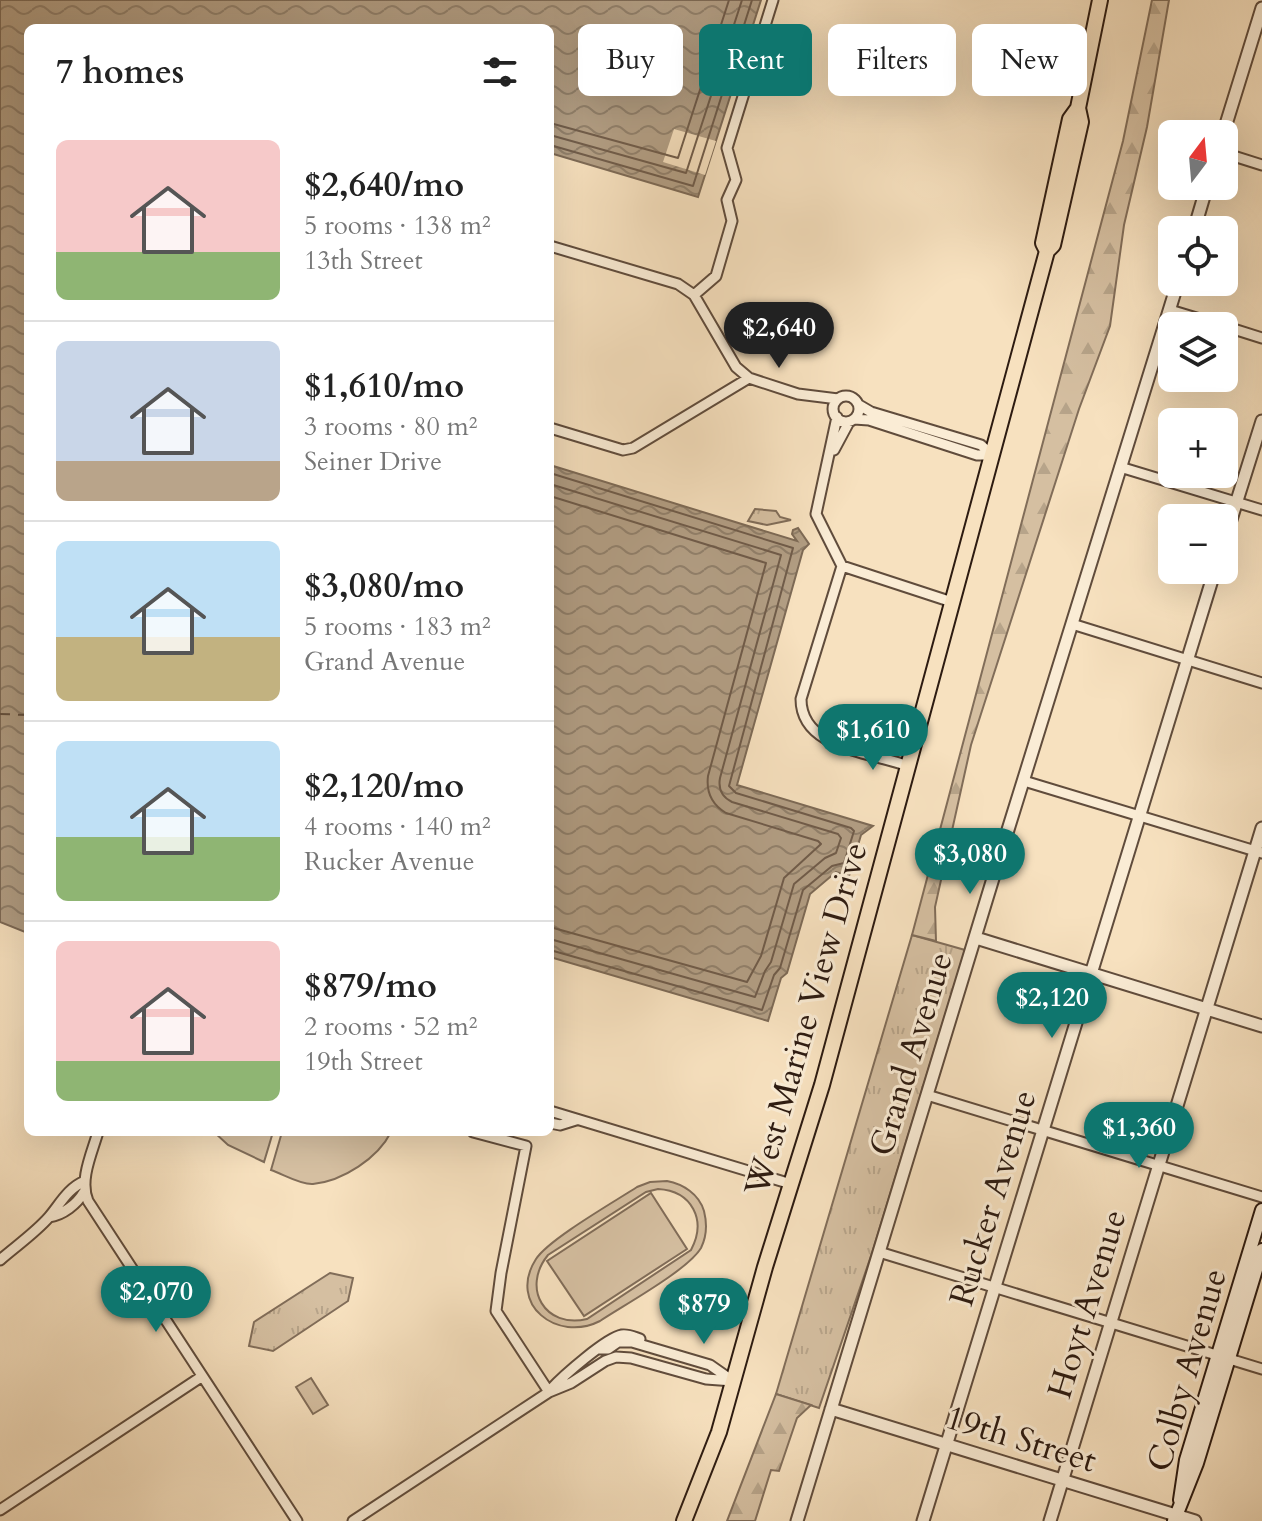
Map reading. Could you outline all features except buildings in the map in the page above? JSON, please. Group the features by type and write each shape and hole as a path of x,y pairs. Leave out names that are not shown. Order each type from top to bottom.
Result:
{"main road":[{"name":"West Marine View Drive","path":"684,1521 719,1432 822,1085 1047,251 1043,243 1070,119 1078,108 1100,0"},
{"name":"Colby Avenue","path":"1175,1518 1197,1463 1262,1210"},
{"name":"Colby Avenue","path":"1223,1357 1262,1250"}],"street":[{"path":"694,295 716,276 732,221 727,200 736,180 727,148 773,0"},
{"path":"1227,120 1262,8"},
{"path":"1238,157 1262,165"},
{"path":"554,247 678,284 694,295 736,367 749,378 798,394 851,420 869,420 977,455 992,455"},
{"name":"Grand Avenue","path":"797,1521 1174,296"},
{"path":"1170,310 1177,312"},
{"path":"1238,330 1262,338"},
{"path":"554,429 623,450 633,448 749,378"},
{"path":"798,394 838,399 851,396 871,412 981,445 992,455"},
{"path":"838,399 830,456 816,514 842,566 801,699 801,710 805,721 822,739 908,766"},
{"path":"830,456 851,420 859,413 859,405"},
{"path":"1236,503 1262,421"},
{"path":"1120,467 1262,510"},
{"path":"842,566 952,602"},
{"name":"Rucker Avenue","path":"923,1521 1211,584"},
{"path":"1072,624 1262,683"},
{"path":"1024,781 1258,852"},
{"name":"Hoyt Avenue","path":"1050,1521 1258,852 1262,828"},
{"path":"976,938 1262,1026"},
{"path":"927,1095 1262,1197"},
{"path":"554,1112 791,1184"},
{"path":"554,1124 576,1120"},
{"path":"49,1217 59,1215 80,1199 97,1136"},
{"path":"488,1136 526,1146 496,1311 549,1392"},
{"path":"0,1260 49,1217 58,1203 78,1184 85,1181"},
{"path":"84,1192 297,1521"},
{"path":"879,1252 1262,1369"},
{"path":"549,1392 566,1372 609,1340 627,1335 652,1344 656,1349 710,1365 733,1381"},
{"path":"353,1521 549,1392 571,1383 605,1361 616,1357 631,1358 706,1379 733,1381"},
{"path":"0,1510 201,1377"},
{"name":"19th Street","path":"831,1409 1175,1518 1195,1521"}],"green space":[{"path":"1152,0 1169,0 1147,127 1124,225 1110,326 1079,409 971,745 935,907 936,941 912,935 1123,141"},
{"path":"755,509 776,511 780,517 791,520 767,525 748,521"},
{"path":"912,935 965,950 872,1253 819,1408 776,1394"},
{"path":"218,1136 272,1136 264,1162 228,1145"},
{"path":"281,1136 389,1136 378,1151 358,1167 324,1182 308,1184 271,1170"},
{"path":"667,1181 679,1185 690,1191 702,1205 706,1220 705,1234 701,1248 694,1257 670,1277 600,1321 568,1327 553,1323 541,1315 532,1304 528,1291 529,1275 536,1259 554,1241 583,1221 650,1182","holes":["658,1189 670,1191 688,1201 697,1218 696,1239 691,1250 587,1319 559,1318 549,1312 537,1292 540,1268 548,1255 646,1192"]},
{"path":"651,1193 687,1249 584,1316 547,1261"},
{"path":"330,1273 353,1278 348,1301 273,1351 249,1346 254,1322"},
{"path":"311,1378 328,1405 313,1414 296,1387"},
{"path":"776,1394 811,1405 797,1418 779,1471 771,1470 755,1521 727,1521"}],"water":[{"path":"0,0 761,0 753,24 699,24 699,96 730,96 698,197 554,154 554,24 24,24 24,932 0,922"},
{"path":"554,466 797,541 792,534 798,528 809,544 803,550 737,785 873,826 861,835 849,876 836,872 810,894 787,973 781,978 768,1021 554,958"}],"pier":[{"path":"674,129 716,141 705,175 663,162"}],"ferry route":[{"path":"0,714 24,715"}]}
